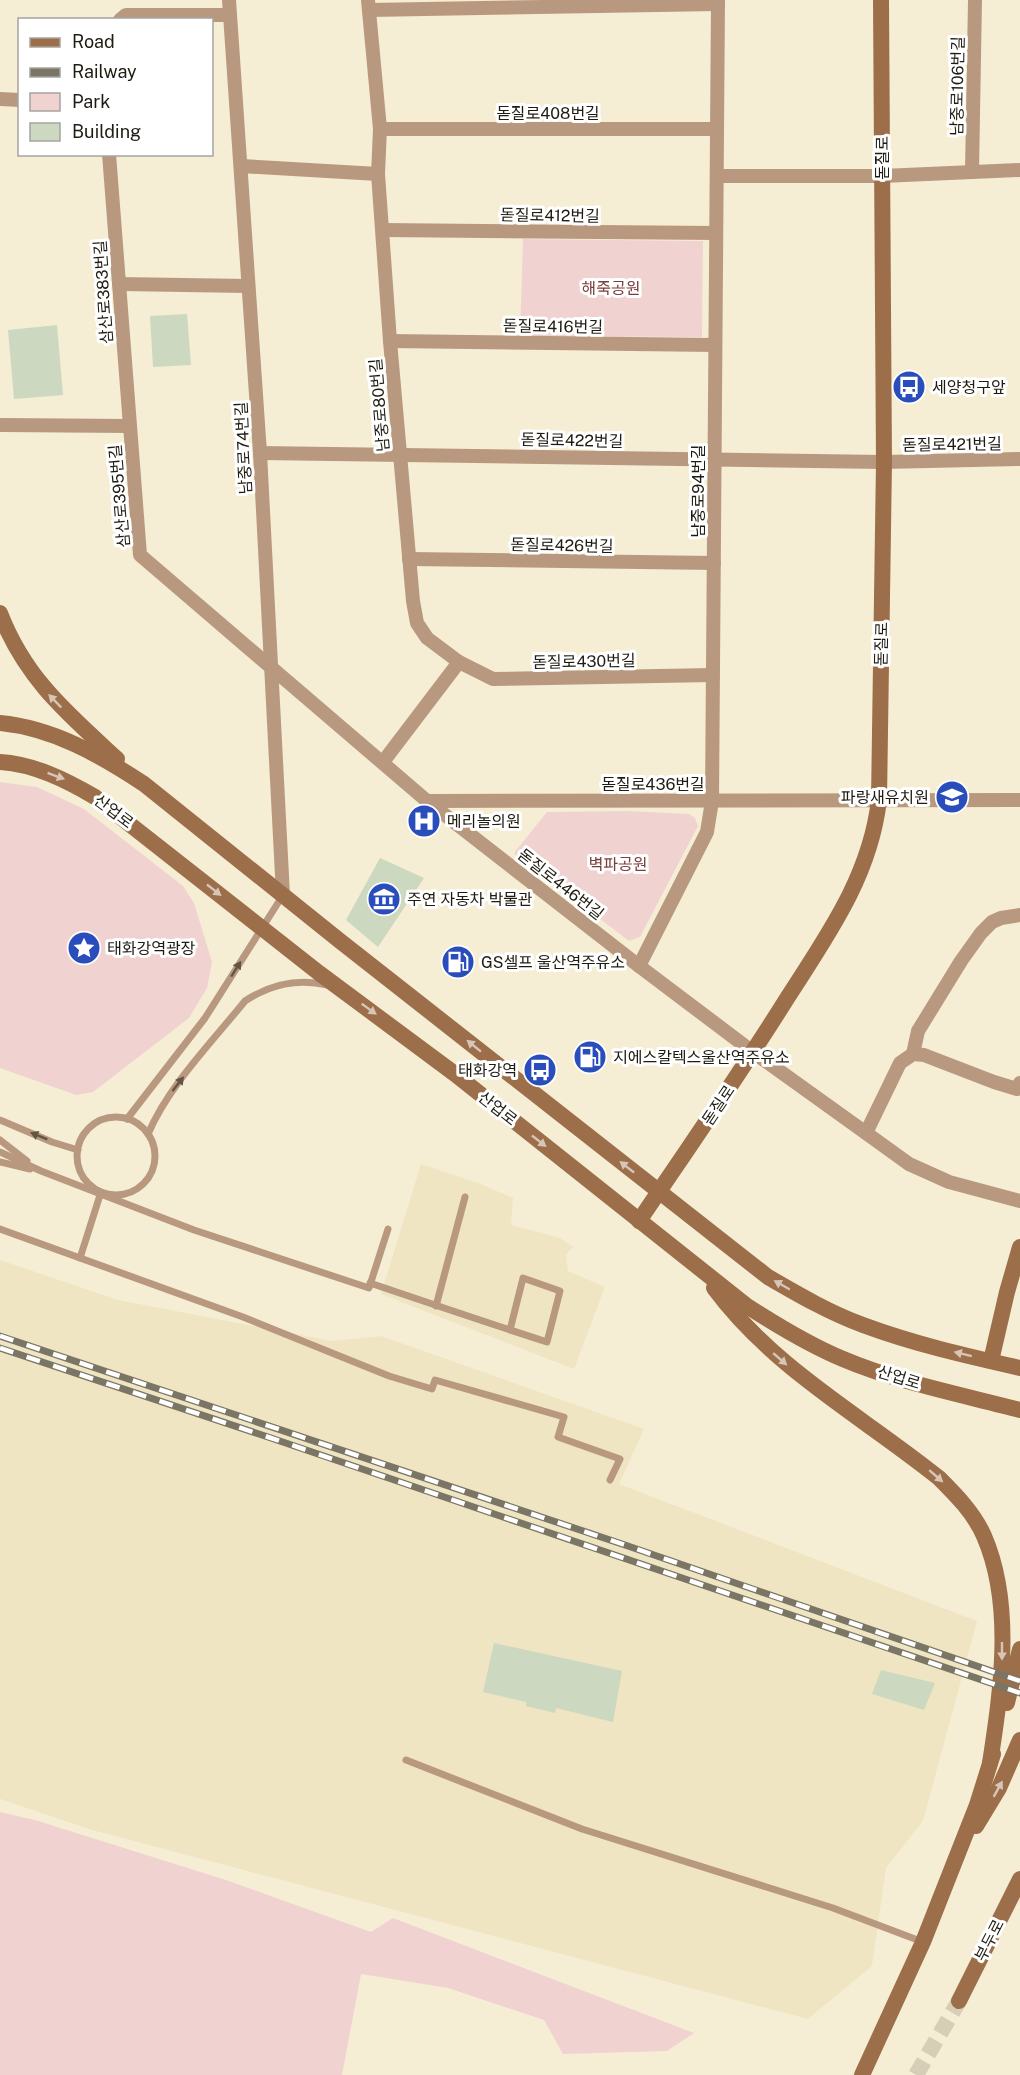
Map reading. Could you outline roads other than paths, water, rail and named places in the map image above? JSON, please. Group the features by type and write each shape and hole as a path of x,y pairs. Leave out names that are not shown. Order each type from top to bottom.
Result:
{"main road":[{"name":"돋질로","path":"639,1221 753,1052 843,911 862,868 876,827 879,800 884,462 881,0"},
{"path":"0,613 23,661 39,684 144,784"},
{"name":"산업로","path":"0,723 48,733 79,746 112,763 144,784 768,1277 816,1304 861,1325 912,1342 1020,1368"},
{"name":"산업로","path":"0,762 36,769 67,780 95,796 262,928 455,1074 747,1306 787,1331 845,1360 903,1379 1020,1410"},
{"path":"991,1361 1020,1247"},
{"path":"699,1268 742,1323 766,1346 821,1392 939,1478 956,1495 977,1524 987,1545 994,1572 1002,1638 1002,1671 990,1763"},
{"path":"862,2075 922,1942 976,1804 990,1763 1020,1649"},
{"path":"955,1857 999,1788 1020,1740"},
{"name":"부두로","path":"959,2001 1020,1879"},
{"path":"874,2075 885,2021"}],"street":[{"name":"남중로74번길","path":"229,0 260,453 283,895"},
{"name":"남중로106번길","path":"972,172 975,0"},
{"path":"369,5 718,2"},
{"name":"남중로94번길","path":"639,966 707,832 712,801 718,2"},
{"name":"남중로80번길","path":"369,5 380,129 378,174 390,341 413,601 417,623 427,638 459,662"},
{"path":"122,18 126,15 230,15"},
{"path":"0,99 18,100"},
{"name":"돋질로408번길","path":"380,129 717,129"},
{"name":"삼산로383번길","path":"110,156 129,426"},
{"path":"240,166 378,174"},
{"path":"717,177 882,176 1020,171"},
{"name":"돋질로412번길","path":"383,230 716,233"},
{"path":"119,284 248,286"},
{"name":"돋질로416번길","path":"390,341 716,345"},
{"name":"삼산로395번길","path":"0,424 129,426 140,555 270,668"},
{"name":"돋질로422번길","path":"260,453 884,462"},
{"name":"돋질로421번길","path":"884,462 1020,459"},
{"name":"돋질로426번길","path":"409,559 714,563"},
{"path":"383,762 459,662"},
{"name":"돋질로430번길","path":"459,662 493,679 713,675"},
{"name":"돋질로446번길","path":"270,668 428,801 639,966 753,1052 909,1164 949,1182 1020,1201"},
{"name":"돋질로436번길","path":"428,801 1020,800"},
{"path":"913,1054 918,1031 981,933 992,922 1000,918 1020,915"},
{"path":"866,1133 900,1063 913,1054 924,1055 994,1082 1019,1087"}],"lane":[{"path":"127,1119 205,1018 283,895"},
{"path":"148,1134 157,1113 175,1088 245,1001 277,985 296,982 318,983 341,988"},
{"path":"108,1119 127,1119 139,1125 148,1134 155,1157 153,1170 147,1181 138,1189 126,1194 113,1195 101,1192 90,1185 82,1175 78,1163 78,1150 82,1137 91,1127 108,1119"},
{"path":"0,1120 52,1142 78,1150"},
{"path":"0,1140 41,1171"},
{"path":"0,1152 41,1171 101,1192 194,1230 369,1288 388,1229"},
{"path":"0,1162 41,1171"},
{"path":"80,1258 101,1192"},
{"path":"436,1306 465,1197"},
{"path":"0,1229 243,1317 400,1379 432,1389 435,1380 564,1417 558,1437 620,1459 610,1480"},
{"path":"370,1283 436,1306 510,1330 547,1342 560,1292 523,1278 510,1330"},
{"path":"406,1760 582,1829 833,1908 922,1942"}],"tunnel":[{"path":"916,2075 959,2001"}],"railway":[{"path":"0,1336 625,1545 1020,1681"},
{"path":"0,1348 1020,1693"}],"place":[{"name":"세양청구앞","path":"909,387"},
{"name":"파랑새유치원","path":"952,797"},
{"name":"메리놀의원","path":"424,821"},
{"name":"주연 자동차 박물관","path":"384,899"},
{"name":"태화강역광장","path":"84,948"},
{"name":"GS셀프 울산역주유소","path":"458,962"},
{"name":"지에스칼텍스울산역주유소","path":"590,1057"},
{"name":"태화강역","path":"540,1070"}],"park label":[{"name":"해죽공원","path":"611,288"},
{"name":"벽파공원","path":"618,864"}]}
